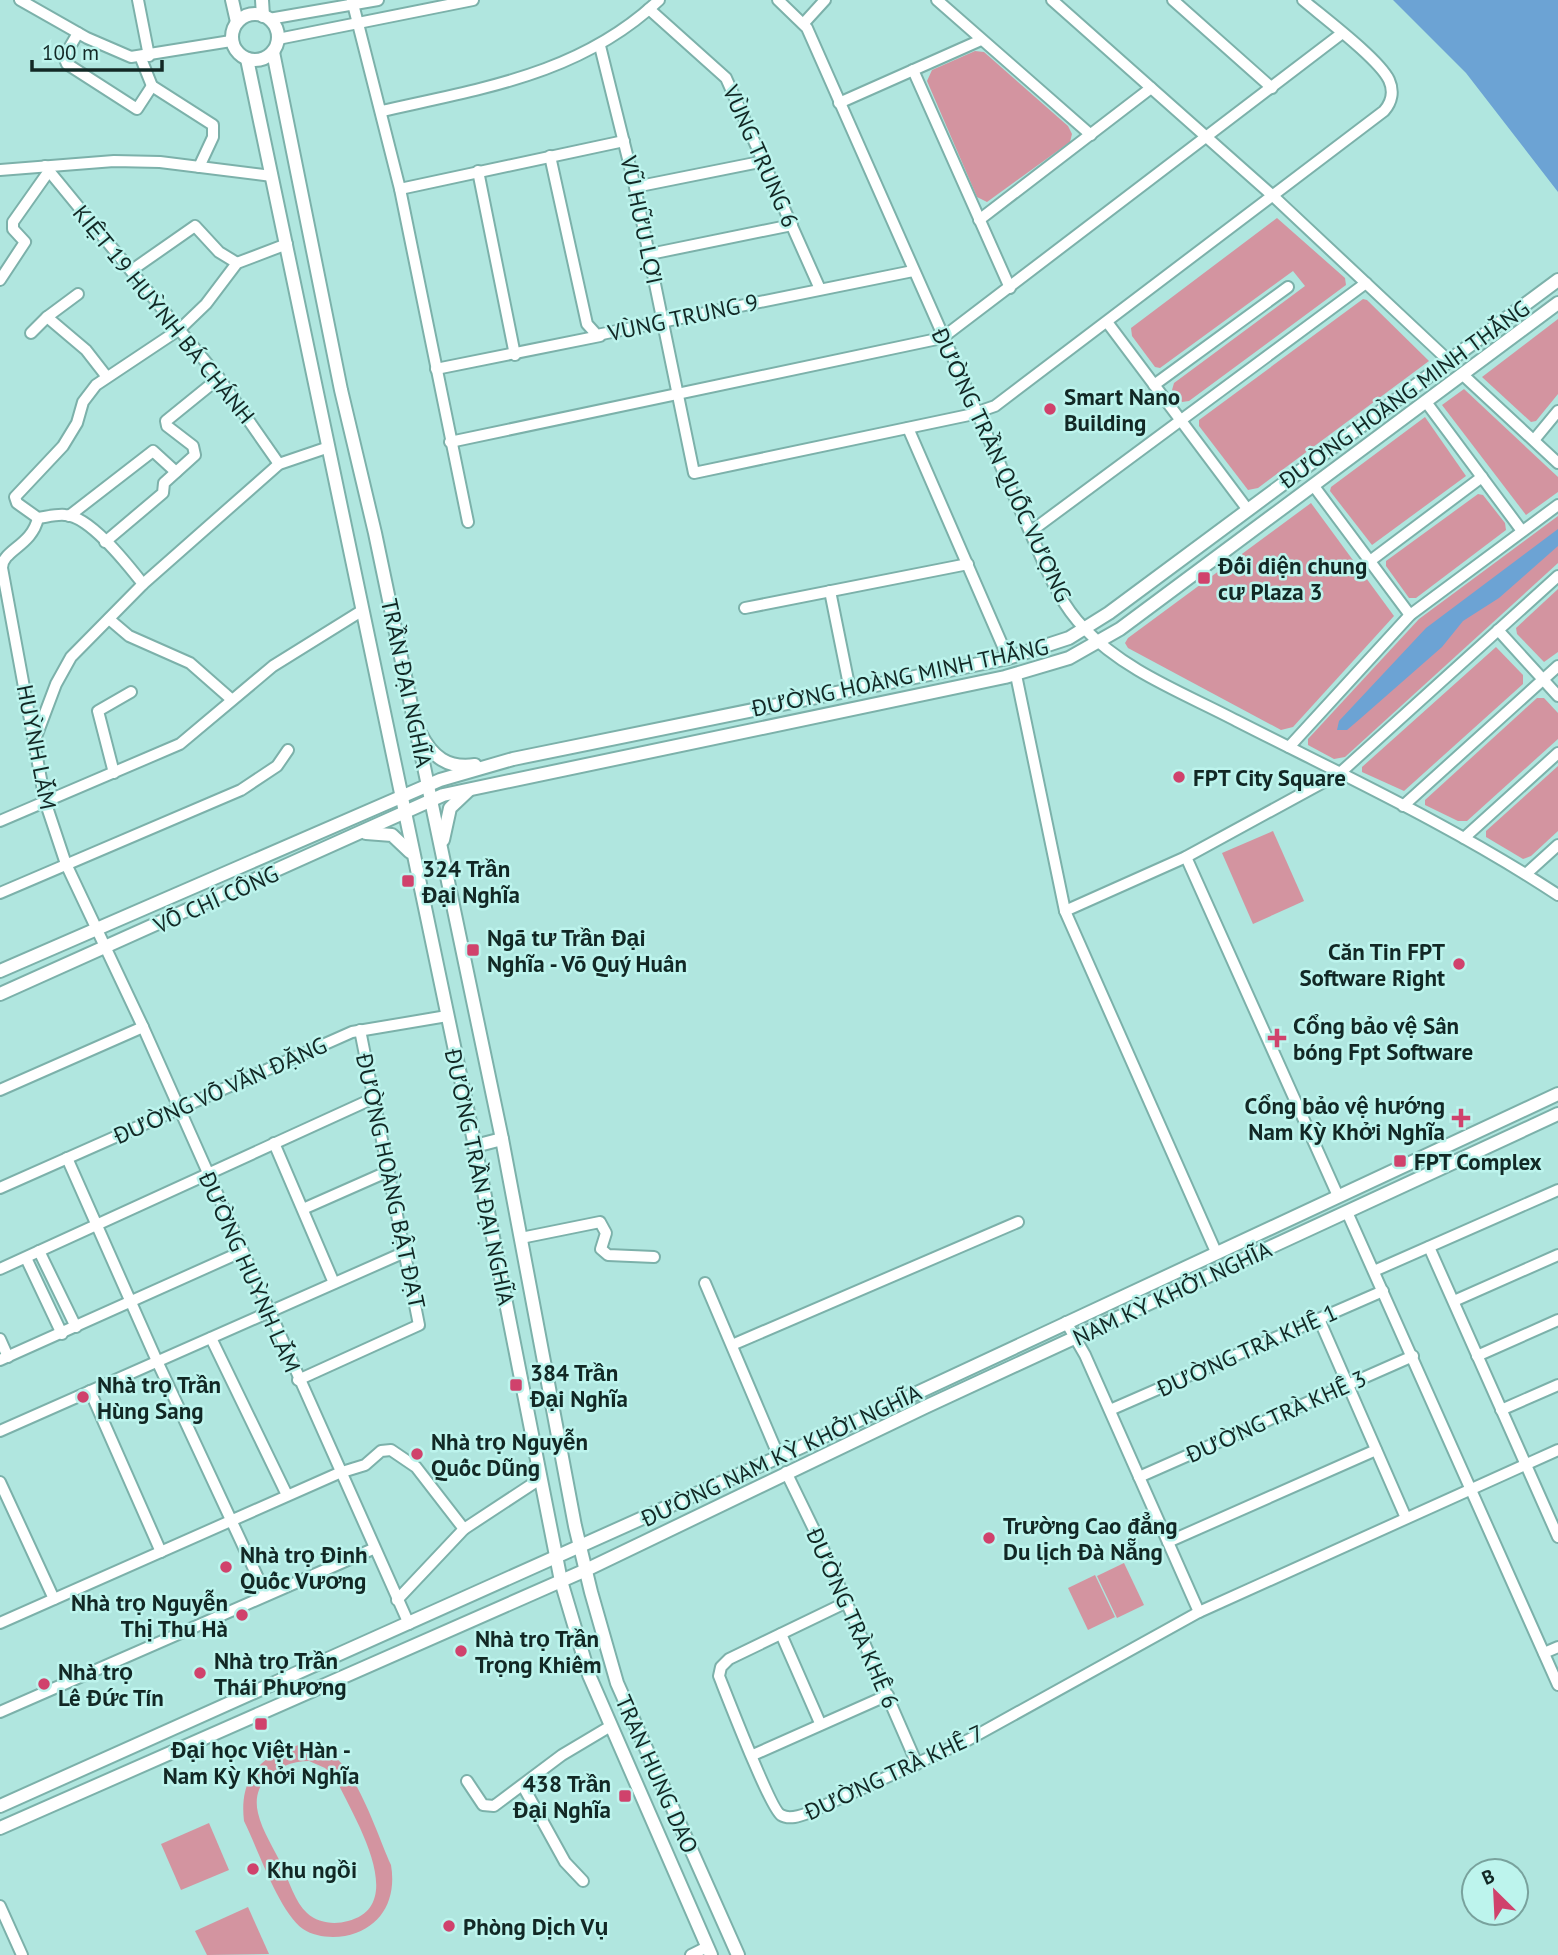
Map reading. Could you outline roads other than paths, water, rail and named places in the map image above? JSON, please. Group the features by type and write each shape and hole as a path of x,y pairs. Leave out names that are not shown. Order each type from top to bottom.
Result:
{"main road":[{"path":"232,0 237,22 231,41 238,54 247,59 259,60 273,52 278,39 277,30 266,17 262,0"},
{"path":"237,22 252,14 266,17"},
{"name":"TRẦN ĐẠI NGHĨA","path":"273,52 341,390 376,533 502,1139 536,1316"},
{"name":"TRẦN ĐẠI NGHĨA","path":"247,59 319,394 396,774"},
{"name":"ĐƯỜNG HOÀNG MINH THẮNG","path":"428,785 513,759 1008,657 1056,643 1085,630 1558,280"},
{"name":"ĐƯỜNG HOÀNG MINH THẮNG","path":"431,799 483,784 1016,675 1069,658 1100,642 1558,303"},
{"path":"1449,361 1462,374"},
{"path":"319,394 341,390"},
{"path":"1248,510 1259,525"},
{"path":"850,690 854,708"},
{"path":"413,715 428,746 445,763 468,766 513,759"},
{"name":"ĐƯỜNG TRẦN ĐẠI NGHĨA","path":"396,774 475,1146 561,1581"},
{"path":"442,851 450,808 464,793 483,784"},
{"name":"VÕ CHÍ CÔNG","path":"0,971 95,923 428,785"},
{"name":"VÕ CHÍ CÔNG","path":"0,994 431,799"},
{"path":"356,835 379,831 392,835 406,846 415,862"},
{"name":"ĐƯỜNG NAM KỲ KHỞI NGHĨA","path":"0,1806 779,1457 1558,1094"},
{"name":"NAM KỲ KHỞI NGHĨA","path":"786,1472 1558,1114"},
{"path":"475,1146 502,1139"},
{"name":"ĐƯỜNG TRẦN ĐẠI NGHĨA","path":"536,1316 580,1547"},
{"path":"779,1457 786,1472"},
{"name":"ĐƯỜNG NAM KỲ KHỞI NGHĨA","path":"0,1828 586,1570 786,1472"},
{"name":"TRAN HUNG DAO","path":"580,1547 617,1683 738,1955"},
{"name":"TRAN HUNG DAO","path":"561,1581 576,1639 609,1727 709,1951"},
{"path":"674,1870 695,1860"}],"street":[{"path":"20,0 113,51 144,56 231,41"},
{"path":"138,0 144,56 152,86 212,122 213,137 199,167"},
{"path":"266,17 378,0"},
{"path":"278,39 473,0"},
{"path":"382,111 517,79 600,46 659,0"},
{"name":"ĐƯỜNG TRẦN QUỐC VƯỢNG","path":"778,0 804,23 1030,532 1064,603 1085,630 1151,676 1464,838 1558,895"},
{"path":"804,23 825,0"},
{"path":"937,0 1091,135"},
{"path":"1052,0 1273,196 1449,361"},
{"path":"1173,0 1272,88"},
{"path":"1008,657 908,428 977,413 1001,403 1389,105 1392,90 1388,77 1303,0"},
{"path":"352,3 400,188 468,522"},
{"name":"VÙNG TRUNG 6","path":"649,9 726,78 820,289"},
{"path":"78,33 64,57 67,65 137,108 152,86"},
{"path":"450,442 943,338 1341,34"},
{"path":"839,103 981,40"},
{"name":"VŨ HỮU LỢI","path":"600,46 625,141 650,254 694,473 908,428"},
{"path":"913,70 1010,288"},
{"path":"979,220 1152,88"},
{"path":"400,188 625,141"},
{"name":"VÙNG TRUNG 9","path":"550,156 587,324 591,331 600,335 913,271"},
{"path":"0,170 47,169 114,161 160,162 272,176"},
{"path":"635,187 765,161"},
{"path":"0,280 24,242 13,229 13,222 47,169"},
{"name":"KIỆT 19 HUỲNH BÁ CHÁNH","path":"47,169 219,378 279,464"},
{"path":"478,171 515,355"},
{"path":"650,254 793,225"},
{"path":"132,270 195,226 219,252 237,264"},
{"path":"144,584 90,527 69,516 38,518 17,503 15,497 63,446 77,424 83,402 107,377 180,330 206,304 237,264 287,244"},
{"path":"1030,532 1366,284"},
{"path":"1154,386 1288,287"},
{"path":"31,333 78,294"},
{"path":"47,317 86,350 107,377"},
{"path":"1107,323 1248,510"},
{"path":"436,369 515,355 600,335"},
{"path":"1462,374 1558,463"},
{"path":"105,542 163,493 164,483 196,450 167,426 166,421 219,378"},
{"path":"1426,402 1522,531"},
{"path":"1535,440 1558,411"},
{"path":"35,738 56,684 71,657 144,584 279,464 329,447"},
{"path":"69,516 153,451 176,472"},
{"path":"1370,561 1482,477"},
{"path":"1313,485 1410,615"},
{"path":"1289,747 1410,615 1558,505"},
{"name":"HUỲNH LẮM","path":"38,518 32,536 5,557 2,568 45,801 66,864 95,923"},
{"path":"745,608 968,564"},
{"path":"1065,911 1186,857 1339,773 1558,576"},
{"path":"830,591 850,690"},
{"path":"0,821 180,744 231,699 298,649 363,610"},
{"path":"109,619 129,636 190,663 231,699"},
{"path":"1498,630 1558,696"},
{"path":"1403,806 1558,666"},
{"path":"1016,675 1065,911 1216,1252"},
{"path":"114,773 98,711 131,692"},
{"path":"0,893 241,790 277,766 288,750"},
{"path":"1464,838 1558,753"},
{"path":"1526,874 1558,845"},
{"path":"1186,857 1338,1196"},
{"name":"ĐƯỜNG HUỲNH LẮM","path":"95,923 267,1313 409,1624"},
{"name":"ĐƯỜNG VÕ VĂN ĐẶNG","path":"0,1188 360,1030 447,1016"},
{"path":"0,1090 143,1027"},
{"name":"ĐƯỜNG HOÀNG BẬT ĐẠT","path":"298,1380 419,1325 360,1030"},
{"path":"0,1269 374,1098"},
{"path":"274,1143 334,1283"},
{"path":"67,1158 157,1362 266,1595"},
{"path":"303,1209 389,1171"},
{"path":"1374,1271 1558,1190"},
{"path":"1347,1212 1558,1685"},
{"path":"521,1238 600,1222 606,1233 601,1249 608,1255 654,1257"},
{"path":"732,1345 1017,1222"},
{"path":"1429,1247 1526,1465 1554,1518 1558,1537"},
{"path":"39,1251 76,1327"},
{"path":"0,1339 4,1359 241,1252"},
{"path":"0,1431 405,1252"},
{"path":"1454,1301 1558,1255"},
{"path":"26,1258 62,1334"},
{"path":"705,1283 779,1457"},
{"name":"ĐƯỜNG TRÀ KHÊ 1","path":"1110,1410 1383,1291"},
{"path":"1319,1319 1406,1518"},
{"path":"1478,1356 1558,1320"},
{"path":"1066,1322 1110,1410 1199,1612"},
{"path":"211,1338 287,1495"},
{"name":"ĐƯỜNG TRÀ KHÊ 3","path":"1139,1477 1413,1356"},
{"path":"1502,1410 1558,1385"},
{"path":"90,1391 161,1552"},
{"path":"0,1623 339,1472 365,1465 381,1451 391,1450 416,1467 464,1529"},
{"path":"1168,1542 1377,1450"},
{"name":"ĐƯỜNG TRÀ KHÊ 7","path":"847,1602 729,1659 721,1667 719,1676 772,1805 780,1815 786,1817 802,1816 917,1764 988,1730 1199,1612 1558,1450"},
{"name":"ĐƯỜNG TRÀ KHÊ 6","path":"786,1472 847,1602 917,1764"},
{"path":"397,1600 464,1529 540,1479"},
{"path":"0,1482 54,1599"},
{"path":"0,1712 373,1549"},
{"path":"781,1634 820,1723"},
{"path":"1544,1653 1558,1647"},
{"path":"753,1755 888,1695"},
{"path":"467,1781 480,1802 486,1807 494,1806 562,1755 609,1727"},
{"path":"523,1786 565,1862 583,1881"},
{"path":"0,1906 22,1955"},
{"path":"691,1955 709,1951"}],"water":[{"path":"1393,0 1558,0 1558,192 1466,73"},
{"path":"1558,529 1558,546 1499,598 1463,621 1442,647 1347,730 1337,730 1339,721 1426,628"}],"place":[{"name":"Smart Nano Building","path":"1050,409"},
{"name":"Đối diện chung cư Plaza 3","path":"1204,578"},
{"name":"FPT City Square","path":"1179,777"},
{"name":"324 Trần Đại Nghĩa","path":"408,881"},
{"name":"Ngã tư Trần Đại Nghĩa - Võ Quý Huân","path":"473,950"},
{"name":"Căn Tin FPT Software Right","path":"1459,964"},
{"name":"Cổng bảo vệ Sân bóng Fpt Software","path":"1277,1038"},
{"name":"Cổng bảo vệ hướng Nam Kỳ Khởi Nghĩa","path":"1461,1118"},
{"name":"FPT Complex","path":"1400,1161"},
{"name":"384 Trần Đại Nghĩa","path":"516,1385"},
{"name":"Nhà trọ Trần Hùng Sang","path":"83,1397"},
{"name":"Nhà trọ Nguyễn Quốc Dũng","path":"417,1454"},
{"name":"Trường Cao đẳng Du lịch Đà Nẵng","path":"989,1538"},
{"name":"Nhà trọ Đinh Quốc Vương","path":"226,1567"},
{"name":"Nhà trọ Nguyễn Thị Thu Hà","path":"242,1615"},
{"name":"Nhà trọ Trần Trọng Khiêm","path":"461,1651"},
{"name":"Nhà trọ Trần Thái Phương","path":"200,1673"},
{"name":"Nhà trọ Lê Đức Tín","path":"44,1684"},
{"name":"Đại học Việt Hàn - Nam Kỳ Khởi Nghĩa","path":"261,1724"},
{"name":"438 Trần Đại Nghĩa","path":"625,1796"},
{"name":"Khu ngồi","path":"253,1869"},
{"name":"Phòng Dịch Vụ","path":"449,1926"}]}
